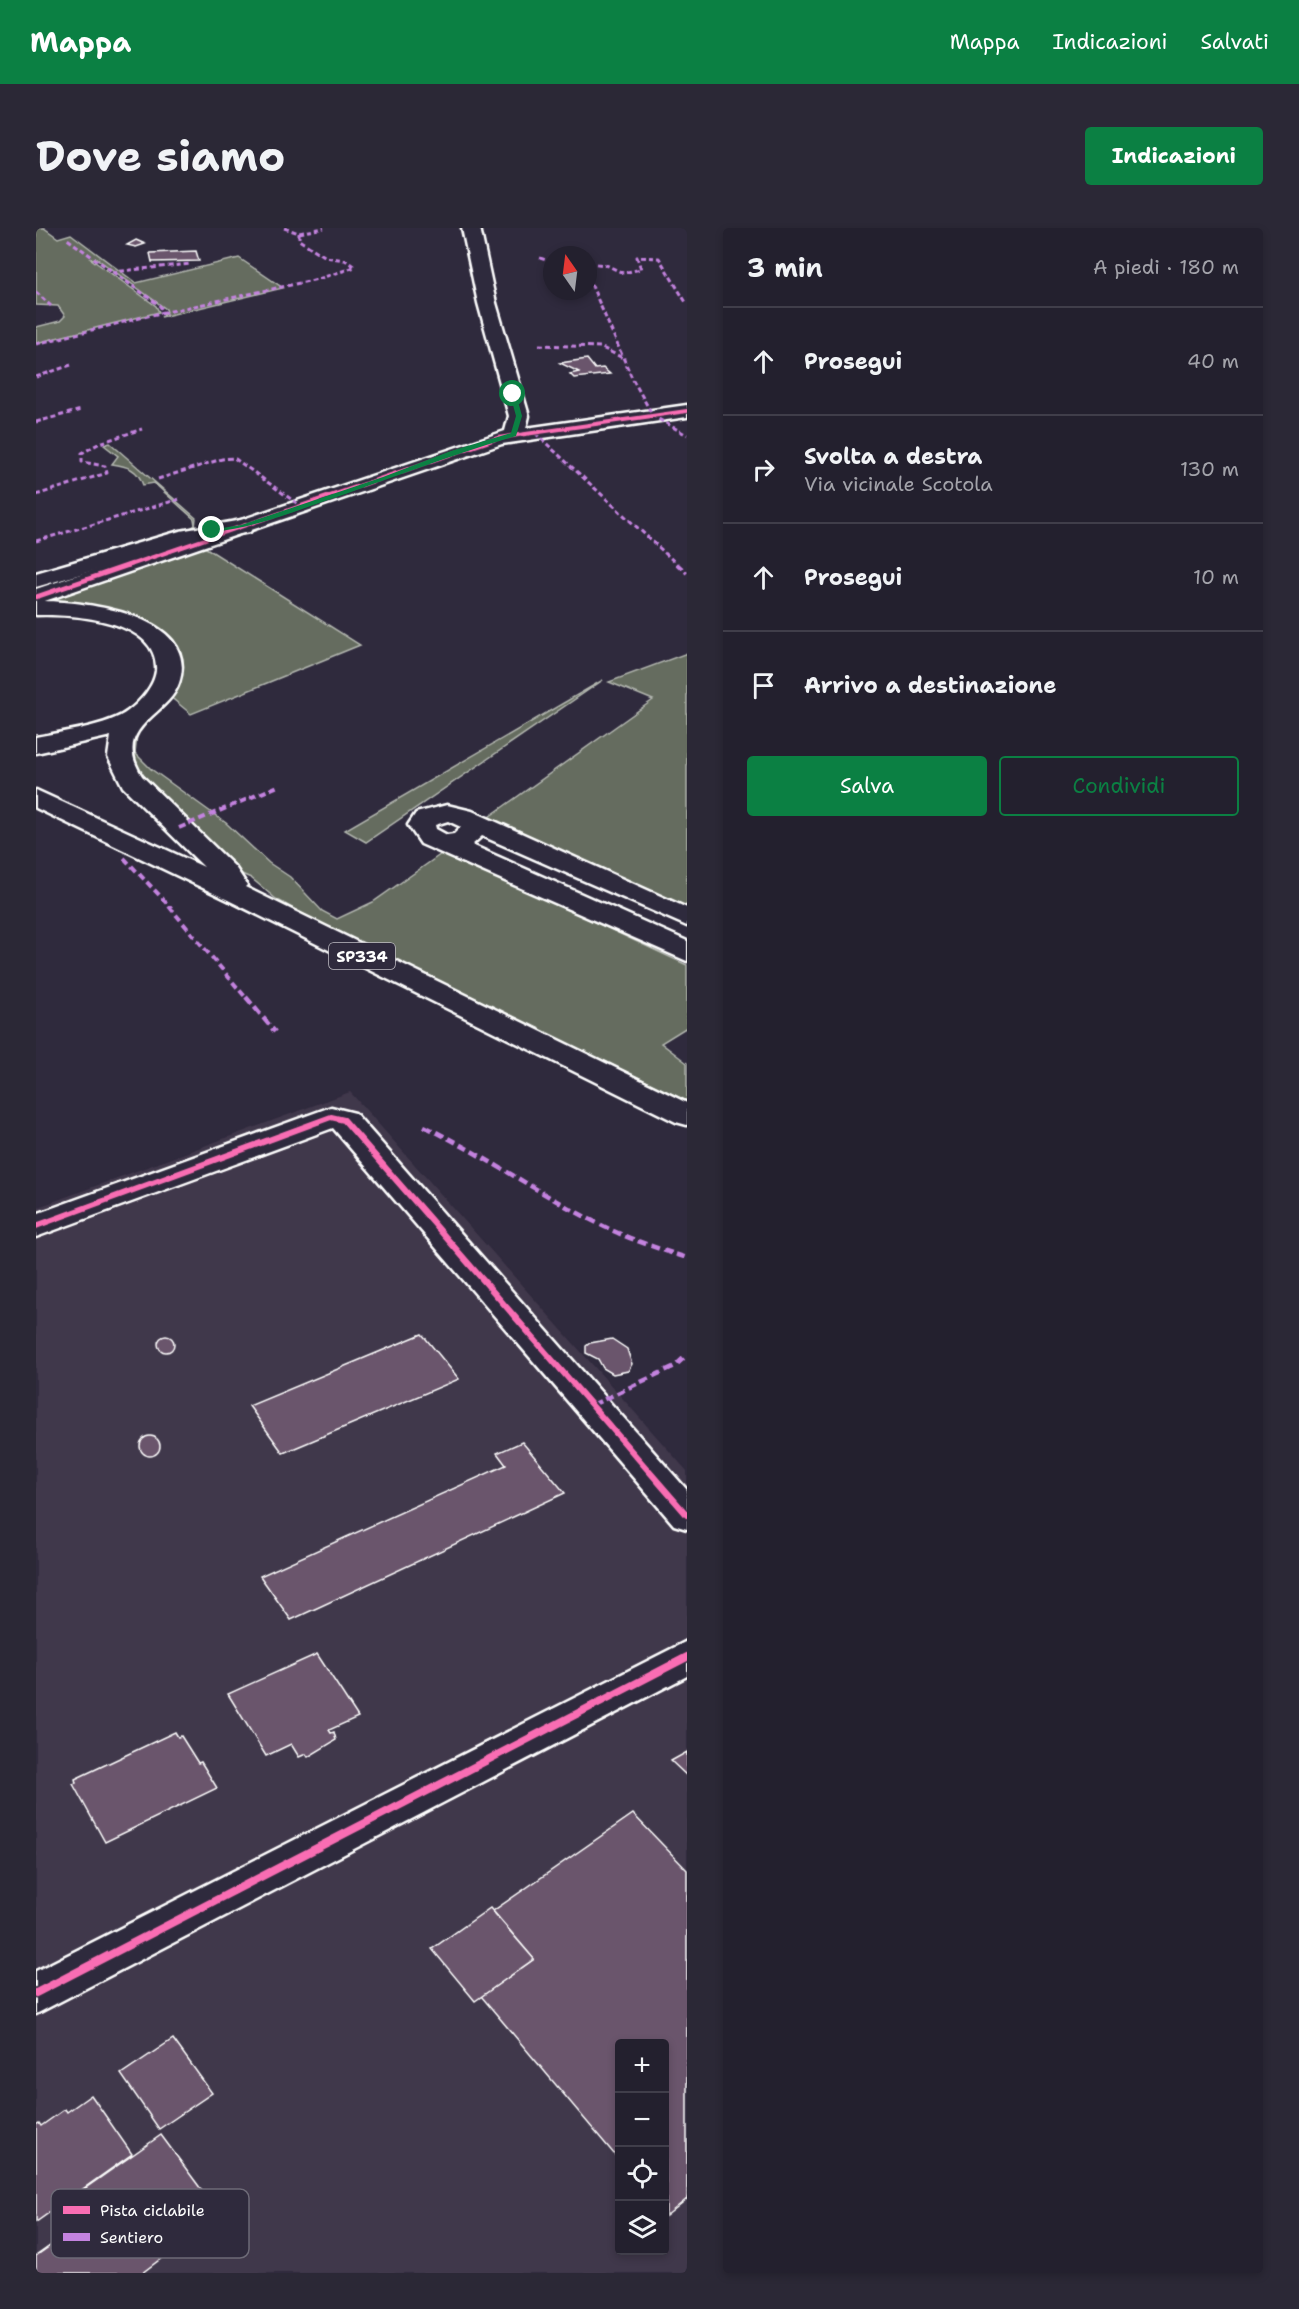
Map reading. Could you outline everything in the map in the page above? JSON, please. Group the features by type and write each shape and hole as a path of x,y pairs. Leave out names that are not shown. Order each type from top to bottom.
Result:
{"street":[{"path":"471,228 488,303 519,416 514,435"},
{"path":"36,597 385,479 453,452 514,435 687,411"},
{"path":"36,580 188,536 242,527"},
{"path":"36,608 77,608 102,612 141,626 154,637 170,665 166,685 126,730 118,753 121,767 132,781 225,873 238,894"},
{"path":"36,745 98,732 136,717"},
{"name":"SP334","path":"36,798 238,894 687,1115"},
{"path":"680,915 461,815 447,813 425,819 421,825 422,832 430,839 442,842 687,952"},
{"path":"644,933 680,915"},
{"path":"36,1226 331,1117 344,1120 687,1515"},
{"path":"36,1993 687,1657"}],"shaded area":[{"path":"350,1092 687,1471 687,2273 36,2273 36,1208"}],"green space":[{"path":"36,228 44,228 58,238 71,234 136,283 239,258 283,288 161,317 167,312 166,309 96,258 91,259 156,306 159,312 36,343 36,327 60,321 65,316 58,306 36,305"},
{"path":"110,443 196,518 195,528 186,531 195,525 194,519 154,483 143,485 138,475 131,469 112,464 118,456 104,445"},
{"path":"203,546 360,645 191,714 168,695 149,624 110,608 68,602 39,602"},
{"path":"687,653 687,908 486,819 653,700 609,682"},
{"path":"603,680 366,842 345,830"},
{"path":"138,726 135,753 151,769 226,823 269,863 290,877 322,911 337,919 373,902 444,852 687,965 687,1027 661,1043 687,1063 687,1101 324,926 276,899 251,878 230,869 133,772 131,736"}],"building":[{"path":"136,240 145,244 136,247 127,245"},
{"path":"196,251 199,261 152,262 150,253"},
{"path":"587,359 595,369 603,368 610,374 574,378 570,374 579,372 560,363"},
{"path":"422,1334 459,1379 283,1453 249,1406"},
{"path":"166,1336 172,1338 174,1344 172,1350 166,1352 160,1350 158,1344 160,1338"},
{"path":"612,1339 627,1349 632,1364 628,1371 613,1374 603,1368 598,1359 586,1353 586,1346 590,1343"},
{"path":"146,1436 154,1436 160,1442 160,1450 154,1456 146,1456 140,1450 140,1442"},
{"path":"522,1442 565,1493 291,1620 260,1576 506,1465 497,1453"},
{"path":"317,1654 358,1717 329,1730 331,1733 334,1732 336,1740 308,1757 306,1754 299,1757 291,1744 266,1756 228,1694"},
{"path":"175,1732 178,1737 181,1736 198,1763 201,1762 217,1788 105,1842 73,1784 76,1783 75,1779"},
{"path":"687,1752 687,1776 671,1761"},
{"path":"633,1814 687,1870 687,2199 669,2214 669,2039 615,2039 615,2155 481,1996 534,1959 493,1911"},
{"path":"490,1908 534,1959 475,2001 432,1949"},
{"path":"173,2039 212,2093 159,2129 121,2074"},
{"path":"91,2095 132,2154 83,2189 51,2189 51,2211 36,2222 36,2125 39,2123 41,2126 65,2109 67,2112"},
{"path":"161,2135 201,2189 84,2189"},
{"path":"51,2245 51,2258 162,2258 142,2273 36,2273 36,2256"}],"marked path":[{"path":"284,228 299,233 324,228"},
{"path":"162,313 318,279 355,267 345,260 326,257 299,240 297,236 299,233"},
{"path":"36,344 152,317 164,312 159,305 66,238"},
{"path":"597,264 627,273 641,269 637,257 659,258 687,304"},
{"path":"112,272 190,264"},
{"path":"36,292 51,306"},
{"path":"597,298 632,378 653,416 687,435"},
{"path":"539,345 600,347 625,359"},
{"path":"36,377 71,365"},
{"path":"36,422 81,410"},
{"path":"36,495 107,473 108,469 105,466 82,462 82,453 100,443 142,429"},
{"path":"535,433 687,573"},
{"path":"158,479 222,459 234,458 302,507"},
{"path":"36,541 180,499"},
{"path":"179,828 278,786"},
{"path":"124,858 162,898 275,1032"},
{"path":"424,1126 468,1147 596,1223 636,1241 687,1258"},
{"path":"592,1405 675,1366 687,1355"}],"cycle path":[{"path":"36,597 498,438 687,411"},
{"path":"36,1226 331,1117 344,1120 687,1515"},
{"path":"36,1993 687,1657"}],"route":[{"path":"212,530 242,527 385,479 453,452 514,435 519,416 513,394"}]}
